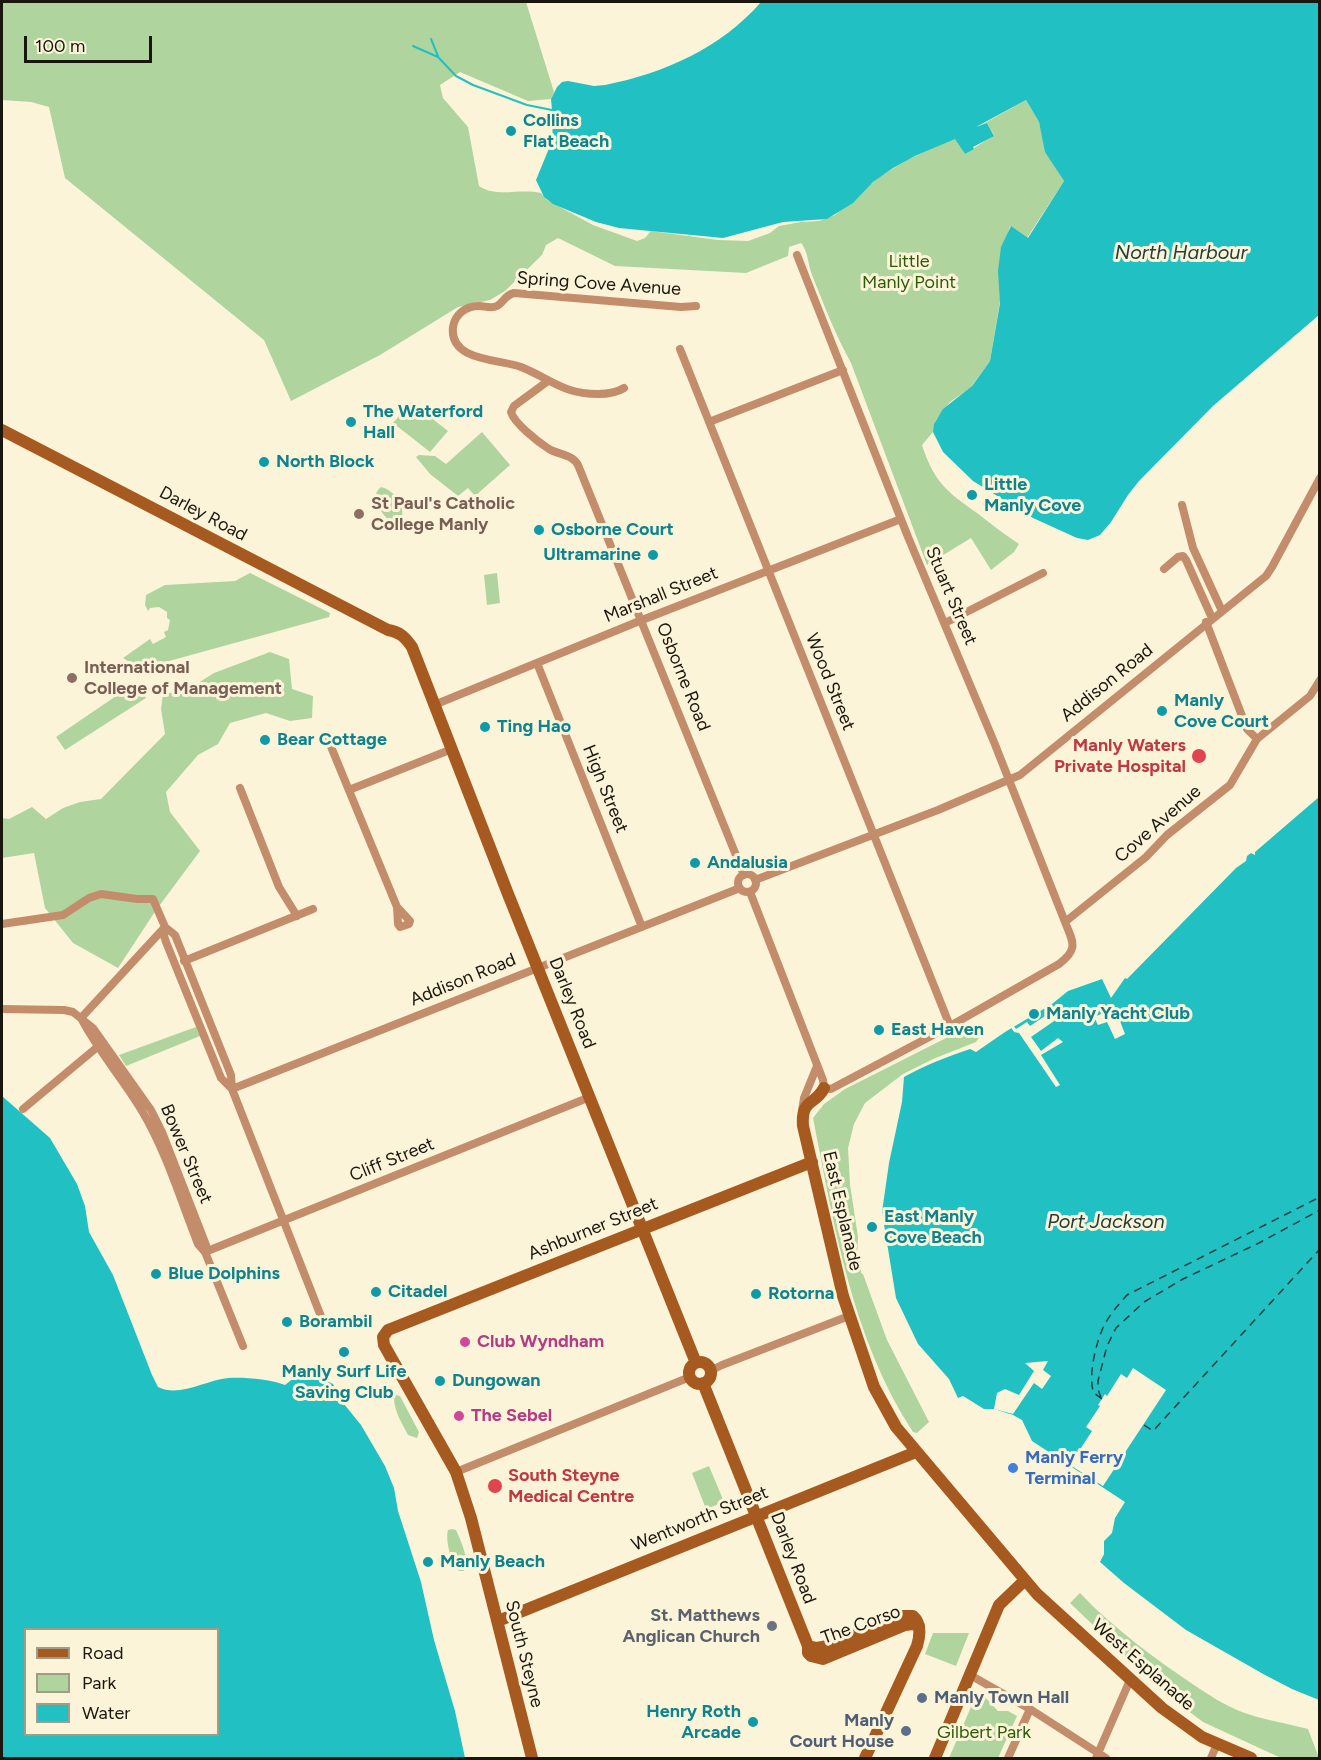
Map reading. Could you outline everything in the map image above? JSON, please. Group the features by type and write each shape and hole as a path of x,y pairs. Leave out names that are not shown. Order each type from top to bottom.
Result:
{"street":[{"name":"Stuart Street","path":"797,255 901,519 1009,780 1072,940 1071,955 1059,964 951,1026"},
{"name":"Spring Cove Avenue","path":"624,388 617,392 578,394 520,367 494,362 466,352 454,338 453,328 460,313 468,308 477,305 496,306 504,297 514,293 681,307 696,306"},
{"name":"Wood Street","path":"680,349 951,1026"},
{"path":"709,422 843,370"},
{"name":"Osborne Road","path":"548,381 514,406 511,412 513,420 550,449 575,459 744,875"},
{"name":"Darley Road","path":"2,430 388,630 414,656 696,1363"},
{"name":"Addison Road","path":"755,880 1020,775 1266,576 1320,478"},
{"path":"1182,505 1193,548 1222,610"},
{"name":"Marshall Street","path":"434,705 642,620 901,519"},
{"path":"1164,569 1178,557 1183,556 1186,560 1247,729 1257,739 1310,696 1320,680"},
{"path":"945,623 1043,573"},
{"name":"High Street","path":"537,663 642,927"},
{"path":"327,737 398,907"},
{"name":"Cove Avenue","path":"1065,922 1230,785 1257,739"},
{"path":"349,790 452,749"},
{"path":"240,788 279,887 297,916"},
{"path":"744,875 752,876 755,880 755,887 750,892 740,888 739,881 744,875"},
{"name":"Addison Road","path":"232,1089 740,888"},
{"path":"750,892 824,1080 822,1092 809,1102 802,1116"},
{"path":"2,924 63,915 88,898 101,894 137,900 153,899 157,903 165,927 166,942 221,1078 232,1089"},
{"path":"184,961 313,909"},
{"path":"165,927 175,935 231,1075 232,1089 322,1319"},
{"path":"2,1009 64,1010 73,1012 81,1018 165,927"},
{"name":"Bower Street","path":"81,1018 100,1044 154,1134 198,1244 205,1252 243,1346"},
{"path":"824,1088 831,1089 951,1026"},
{"path":"23,1109 100,1044"},
{"path":"802,1116 804,1098 817,1066"},
{"name":"Cliff Street","path":"205,1252 590,1097"},
{"name":"East Esplanade","path":"802,1116 834,1265 849,1316 882,1404 896,1427 916,1452 1024,1581"},
{"name":"Ashburner Street","path":"388,1330 812,1162"},
{"path":"710,1371 849,1316"},
{"name":"South Steyne","path":"388,1330 383,1337 384,1345 456,1472 471,1518 532,1758"},
{"path":"696,1363 705,1363 710,1371 709,1378 704,1383 695,1383 690,1377 689,1369 696,1363"},
{"path":"456,1472 690,1377"},
{"name":"Darley Road","path":"704,1383 808,1646"},
{"name":"Wentworth Street","path":"498,1621 916,1452"},
{"path":"934,1758 999,1605 1024,1581"},
{"name":"West Esplanade","path":"1024,1581 1130,1680 1187,1727 1217,1744 1251,1758"},
{"name":"The Corso","path":"808,1646 817,1648 828,1646 903,1616 913,1616 919,1626 917,1646 865,1758"},
{"path":"970,1675 1030,1709 1100,1757 1130,1680"},
{"path":"1008,1758 1030,1709"},
{"path":"1210,1758 1217,1744"}],"green space":[{"name":"Little Manly Point","path":"2,2 526,2 554,92 551,99 528,101 460,72 440,85 443,98 468,127 479,186 486,190 501,192 541,193 547,200 593,225 637,241 645,238 651,231 718,240 748,241 770,233 779,226 819,221 835,215 879,177 907,160 955,138 965,154 994,135 987,123 976,128 1026,100 1039,122 1046,152 1064,181 1027,238 1010,226 1000,260 1001,295 990,361 970,388 950,402 936,420 933,432 922,445 931,468 943,485 957,499 1019,544 1014,552 991,570 971,538 927,565 851,363 825,308 801,243 789,247 788,256 746,273 615,266 558,238 546,245 542,255 505,291 490,300 458,307 380,355 291,401 264,340 65,178 49,107 31,102 2,100"},
{"path":"411,402 448,431 430,452 393,423"},
{"path":"482,432 510,465 475,496 468,488 458,496 430,474 416,457 419,455 435,456 446,464"},
{"path":"381,487 391,492 399,501 402,512 400,523 390,521 377,505 376,495"},
{"path":"250,573 330,613 329,617 151,666 131,663 123,658 150,639 153,644 166,637 164,632 168,630 170,620 167,618 167,612 159,607 150,608 148,611 145,605 146,595 165,585 235,581"},
{"path":"497,573 500,603 487,605 484,575"},
{"path":"270,652 289,659 292,689 313,696 312,718 290,721 266,713 230,723 218,744 198,755 166,792 170,812 200,851 154,913 118,968 73,943 45,908 34,853 2,858 2,818 9,819 32,807 46,819 63,808 80,802 101,799 165,734 161,709 163,694 187,690 214,673"},
{"path":"135,683 146,698 65,750 56,737"},
{"path":"196,1027 200,1036 126,1066 119,1055"},
{"path":"960,1031 976,1031 982,1034 976,1042 903,1074 865,1103 854,1124 848,1148 850,1184 858,1237 857,1259 861,1260 861,1273 887,1340 929,1422 917,1433 913,1432 892,1396 860,1320 838,1240 813,1118 824,1104 845,1089"},
{"path":"396,1395 400,1396 419,1432 417,1438 408,1435 401,1421 394,1403"},
{"path":"709,1466 724,1502 706,1509 692,1473"},
{"path":"448,1530 456,1530 464,1550 466,1567 464,1571 459,1571 453,1563 449,1551 447,1534"},
{"path":"1080,1593 1134,1642 1217,1700 1250,1715 1308,1729 1319,1758 1281,1758 1203,1722 1163,1692 1070,1603"},
{"path":"933,1633 969,1633 956,1666 925,1654"},
{"name":"Gilbert Park","path":"985,1697 998,1711 1008,1711 1017,1716 998,1758 949,1758 974,1700"}],"water":[{"name":"North Harbour","path":"761,2 1319,2 1319,315 1213,406 1139,481 1100,535 1088,540 1077,538 1033,518 973,481 943,452 933,432 934,424 943,409 972,386 990,361 1000,303 998,271 1001,247 1011,226 1028,238 1064,181 1045,152 1039,122 1026,100 976,127 987,123 994,136 973,147 974,149 965,154 955,139 915,156 873,182 853,203 827,219 783,222 723,238 619,228 596,222 553,204 544,197 536,180 552,141 551,99 562,82 605,85 670,66 728,33"},
{"name":"Port Jackson","path":"1319,797 1319,1700 1265,1675 1186,1630 1100,1562 1104,1554 1104,1541 1112,1533 1115,1518 1125,1502 1032,1441 1022,1420 994,1409 984,1409 963,1396 958,1398 949,1379 918,1344 896,1298 882,1212 889,1163 902,1102 904,1077 970,1049 976,1052 1052,1004 1068,991 1102,979 1111,998 1125,978 1127,979 1236,868 1246,861 1247,856 1251,853 1255,855 1255,852"},
{"path":"2,1096 50,1138 77,1184 85,1206 89,1232 113,1275 158,1387 166,1390 184,1390 228,1378 249,1378 285,1385 304,1370 333,1384 344,1404 361,1425 385,1466 394,1488 398,1511 421,1582 434,1640 455,1711 465,1758 2,1758"}],"pier":[{"path":"1115,1008 1125,1034 1115,1039 1107,1022 1098,1025 1094,1017"},
{"path":"1051,1012 1057,1019 1031,1037 1041,1051 1058,1038 1063,1042 1041,1055 1060,1085 1056,1087 1019,1033 1014,1032 1010,1026 1013,1025 1016,1029 1027,1022 1030,1026"},
{"path":"1048,1361 1043,1370 1051,1376 1042,1389 1034,1383 1013,1414 994,1409 997,1393 1005,1389 1019,1395 1034,1371 1025,1363"},
{"path":"1133,1368 1166,1390 1103,1486 1070,1465 1092,1431 1086,1427 1105,1394 1107,1396 1121,1374 1127,1378"}],"waterway":[{"path":"431,39 438,56"},
{"path":"413,46 438,57 456,76 473,85 527,105 552,110"}],"ferry route":[{"path":"1102,1399 1094,1393 1092,1386 1092,1367 1096,1347 1106,1322 1127,1295 1320,1197"},
{"path":"1101,1398 1098,1381 1107,1346 1116,1328 1144,1302 1183,1279 1259,1243 1320,1210"},
{"path":"1144,1425 1153,1431 1320,1249"}],"place":[{"name":"Collins Flat Beach","path":"511,131"},
{"name":"The Waterford Hall","path":"351,422"},
{"name":"North Block","path":"264,462"},
{"name":"Little Manly Cove","path":"972,495"},
{"name":"St Paul's Catholic College Manly","path":"359,514"},
{"name":"Osborne Court","path":"539,530"},
{"name":"Ultramarine","path":"653,555"},
{"name":"International College of Management","path":"72,678"},
{"name":"Manly Cove Court","path":"1162,711"},
{"name":"Ting Hao","path":"485,727"},
{"name":"Bear Cottage","path":"265,740"},
{"name":"Manly Waters Private Hospital","path":"1199,756"},
{"name":"Andalusia","path":"695,863"},
{"name":"Manly Yacht Club","path":"1034,1014"},
{"name":"East Haven","path":"879,1030"},
{"name":"East Manly Cove Beach","path":"872,1227"},
{"name":"Blue Dolphins","path":"156,1274"},
{"name":"Citadel","path":"376,1292"},
{"name":"Rotorna","path":"756,1294"},
{"name":"Borambil","path":"287,1322"},
{"name":"Club Wyndham","path":"465,1342"},
{"name":"Manly Surf Life Saving Club","path":"344,1352"},
{"name":"Dungowan","path":"440,1381"},
{"name":"The Sebel","path":"459,1416"},
{"name":"Manly Ferry Terminal","path":"1013,1468"},
{"name":"South Steyne Medical Centre","path":"495,1486"},
{"name":"Manly Beach","path":"428,1562"},
{"name":"St. Matthews Anglican Church","path":"772,1626"},
{"name":"Manly Town Hall","path":"922,1698"},
{"name":"Henry Roth Arcade","path":"753,1722"},
{"name":"Manly Court House","path":"906,1731"}]}
